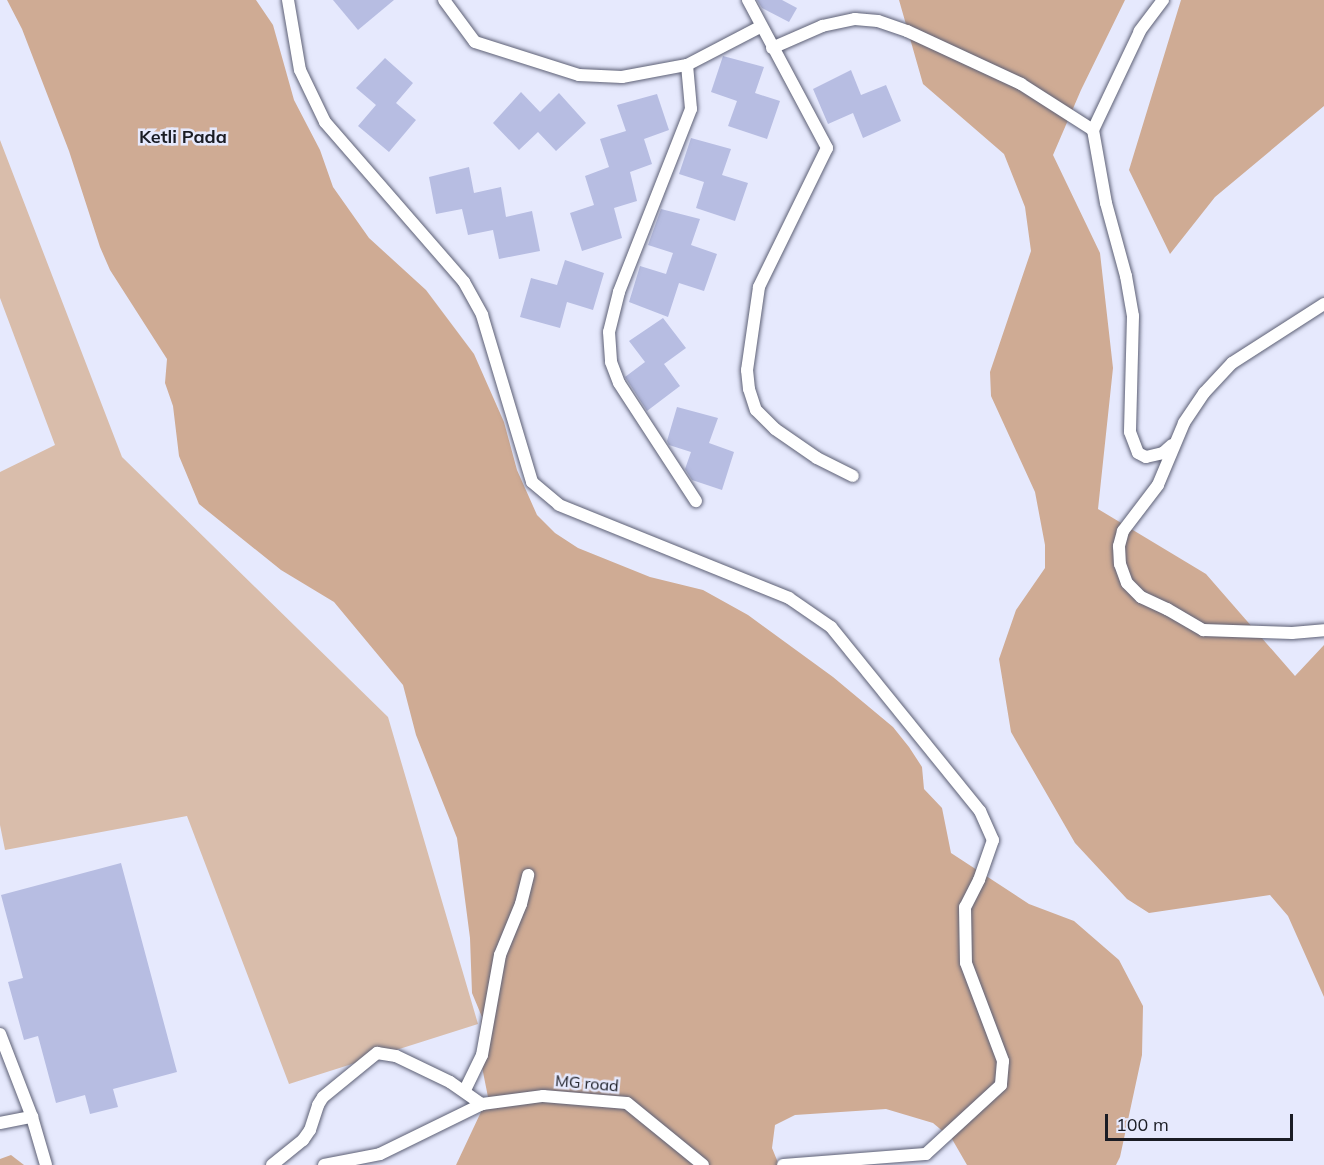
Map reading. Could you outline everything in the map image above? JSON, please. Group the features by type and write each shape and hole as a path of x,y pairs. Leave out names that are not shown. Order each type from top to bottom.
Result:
{"street":[{"path":"288,0 300,70 325,122 464,282 482,315 532,482 559,505 789,598 831,627 980,811 993,840 979,880 965,908 966,963 1003,1061 1001,1086 927,1160 783,1165"},
{"path":"444,0 475,42 579,75 622,77 687,65 760,27"},
{"path":"748,0 760,27 827,148 759,287 747,370 749,389 756,410 775,429 817,458 853,476"},
{"path":"1163,0 1140,31 1093,130 1106,203 1126,276 1133,316 1130,432 1134,446 1146,457 1162,453 1173,444"},
{"path":"772,48 822,26 855,19 878,21 907,31 1021,84 1093,130"},
{"path":"687,65 691,109 619,292 609,332 611,362 619,383 696,501"},
{"path":"1324,304 1232,363 1204,393 1173,444 1158,485 1123,531 1119,546 1120,564 1127,583 1140,597 1167,609 1203,630 1293,633 1324,630"},
{"path":"465,1090 482,1055 500,955 521,904 528,875"},
{"path":"0,1034 32,1117 46,1165"},
{"path":"272,1165 303,1140 310,1130 323,1097 377,1053 396,1056 465,1090 482,1104"},
{"name":"MG road","path":"324,1165 380,1154 482,1104 543,1096 627,1103 703,1165"},
{"path":"0,1123 32,1117"}],"shaded area":[{"path":"7,0 256,0 273,25 294,100 320,150 333,187 369,238 426,290 474,354 504,422 517,470 537,515 555,533 578,548 650,577 703,590 748,615 833,677 893,727 909,747 922,767 924,789 942,808 951,853 1029,904 1074,921 1119,960 1143,1006 1142,1055 1120,1157 1116,1165 967,1165 952,1139 933,1123 886,1109 795,1115 775,1125 772,1148 779,1165 456,1165 488,1097 478,1047 482,1017 472,993 470,938 457,838 416,735 403,685 334,602 281,570 199,504 179,456 173,406 165,383 167,359 110,270 100,247 69,151 22,29"},
{"path":"899,0 1125,0 1081,90 1053,155 1100,253 1113,368 1098,509 1206,574 1295,676 1324,645 1324,997 1288,916 1270,895 1149,913 1127,899 1075,843 1011,732 999,659 1016,610 1045,568 1045,545 1035,492 991,396 990,372 1031,251 1025,207 1004,154 923,84"},
{"path":"1181,0 1324,0 1324,106 1215,197 1170,254 1129,170"},
{"path":"0,140 122,457 388,717 478,1024 289,1084 187,816 5,850 0,825 0,472 55,445 0,298"},
{"path":"11,1155 24,1165 0,1165 0,1159"}],"building":[{"path":"333,0 394,0 358,30"},
{"path":"757,0 782,0 797,8 789,22 762,8"},
{"path":"723,56 764,67 755,93 780,101 767,139 728,126 737,101 711,92"},
{"path":"385,58 413,83 396,103 416,120 389,152 358,126 376,105 356,88"},
{"path":"851,70 861,95 886,85 901,121 863,138 853,113 828,124 813,89"},
{"path":"521,92 540,112 559,93 586,123 556,151 538,132 519,150 493,123"},
{"path":"657,94 669,130 644,139 652,164 630,172 637,201 614,208 622,238 582,251 570,213 594,205 585,176 609,167 600,139 626,131 617,105"},
{"path":"691,138 731,149 722,175 748,183 735,221 696,208 704,182 679,174"},
{"path":"469,167 474,193 501,187 506,217 532,211 540,251 499,259 493,230 468,235 462,209 436,214 429,177"},
{"path":"661,209 700,219 691,245 717,254 704,291 679,283 668,317 629,302 640,266 666,274 673,253 648,245"},
{"path":"565,260 604,273 593,310 567,302 560,328 520,317 531,278 557,285"},
{"path":"663,318 686,348 664,364 680,386 647,411 625,377 645,362 629,341"},
{"path":"677,407 718,418 709,443 734,452 722,490 692,480 685,469 691,452 669,445 667,441"},
{"path":"121,863 177,1072 113,1089 118,1107 90,1114 85,1095 56,1103 38,1036 24,1040 8,982 23,978 1,895"}],"district":[{"name":"Ketli Pada","path":"183,137"}]}
